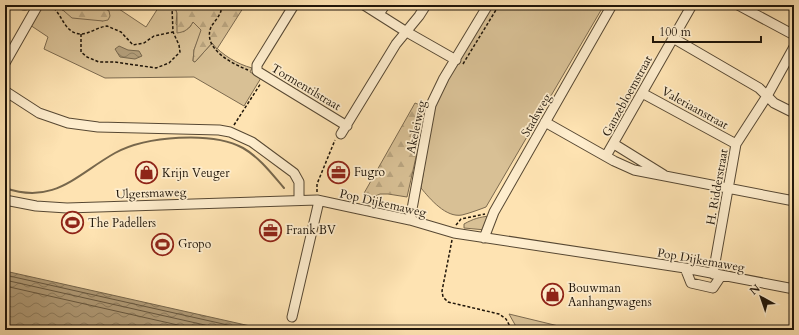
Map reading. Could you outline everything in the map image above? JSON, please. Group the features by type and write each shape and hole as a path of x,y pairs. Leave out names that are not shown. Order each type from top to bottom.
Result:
{"street":[{"path":"5,63 38,5"},
{"name":"Tormentilstraat","path":"294,5 257,65 257,71 344,130 396,44 405,31 420,16 426,5"},
{"path":"364,5 405,31 456,60"},
{"path":"379,14 385,5"},
{"name":"Akeleiweg","path":"410,220 431,105 442,83 488,5"},
{"name":"Stadsweg","path":"484,238 494,212 612,5"},
{"name":"Ganzebloemstraat","path":"606,156 692,5"},
{"path":"738,5 794,35"},
{"path":"673,38 759,88 774,103 794,113"},
{"name":"H. Ridderstraat","path":"717,275 736,144 768,96 794,47"},
{"path":"5,91 39,113 68,122 98,127 219,130 230,132 252,142 294,173 299,182 299,200"},
{"name":"Valeriaanstraat","path":"642,93 736,144"},
{"path":"545,122 634,170 794,201"},
{"path":"614,144 667,176"},
{"name":"Ulgersmaweg","path":"5,200 36,206 67,208 299,200"},
{"name":"Pop Dijkemaweg","path":"299,200 318,201 410,220 454,233 685,268 794,289"},
{"path":"292,317 318,201"},
{"path":"685,268 691,284 713,288 717,275"}],"path":[{"path":"50,5 61,15 65,26 81,34 107,26 120,32 133,45 139,45 154,36 173,32"},
{"path":"81,34 81,52 92,60 156,68 169,64 180,52 179,45 173,32 172,8 169,5"},
{"path":"172,8 183,5"},
{"path":"220,5 221,11 212,27 210,36 214,48 218,52 247,69 257,71"},
{"path":"456,60 464,64 499,5"},
{"path":"230,132 265,77"},
{"path":"318,201 317,184 337,136 344,130"},
{"path":"494,212 461,220 456,224 442,291 443,297 448,302 499,314 506,320 512,330"}],"green space":[{"path":"41,5 57,5 62,10 103,21 104,7 99,5 113,5 146,27 160,5 174,5 177,13 176,24 183,32 190,27 193,22 202,30 194,50 193,61 195,62 212,43 230,58 252,68 250,72 261,78 244,106 194,77 105,78 44,49 48,37 30,25"},
{"path":"57,5 99,5 109,11 110,16 108,20 103,21 72,18"},
{"path":"174,5 245,5 217,49 212,43 195,62 193,61 194,50 201,30 193,22 186,30 177,33 177,13"},
{"path":"491,5 604,5 486,207 462,215 450,214 439,207 421,188 433,110 438,95"},
{"path":"415,103 427,108 407,197 380,194 371,198 363,195"},
{"path":"490,216 486,230 464,228 464,224 470,221"},
{"path":"509,314 575,330 518,330"}],"water":[{"path":"119,46 128,50 139,51 142,56 135,59 120,57 115,49"},
{"path":"5,271 268,330 5,330"}],"waterway":[{"path":"5,188 22,192 37,193 51,190 64,185 115,153 128,147 161,139 179,138 214,139 243,148 260,161 284,188"}],"place":[{"name":"Fugro","path":"338,172"},
{"name":"Krijn Veuger","path":"146,173"},
{"name":"The Padellers","path":"73,223"},
{"name":"Frank BV","path":"270,230"},
{"name":"Gropo","path":"163,244"},
{"name":"Bouwman Aanhangwagens","path":"553,295"}]}
